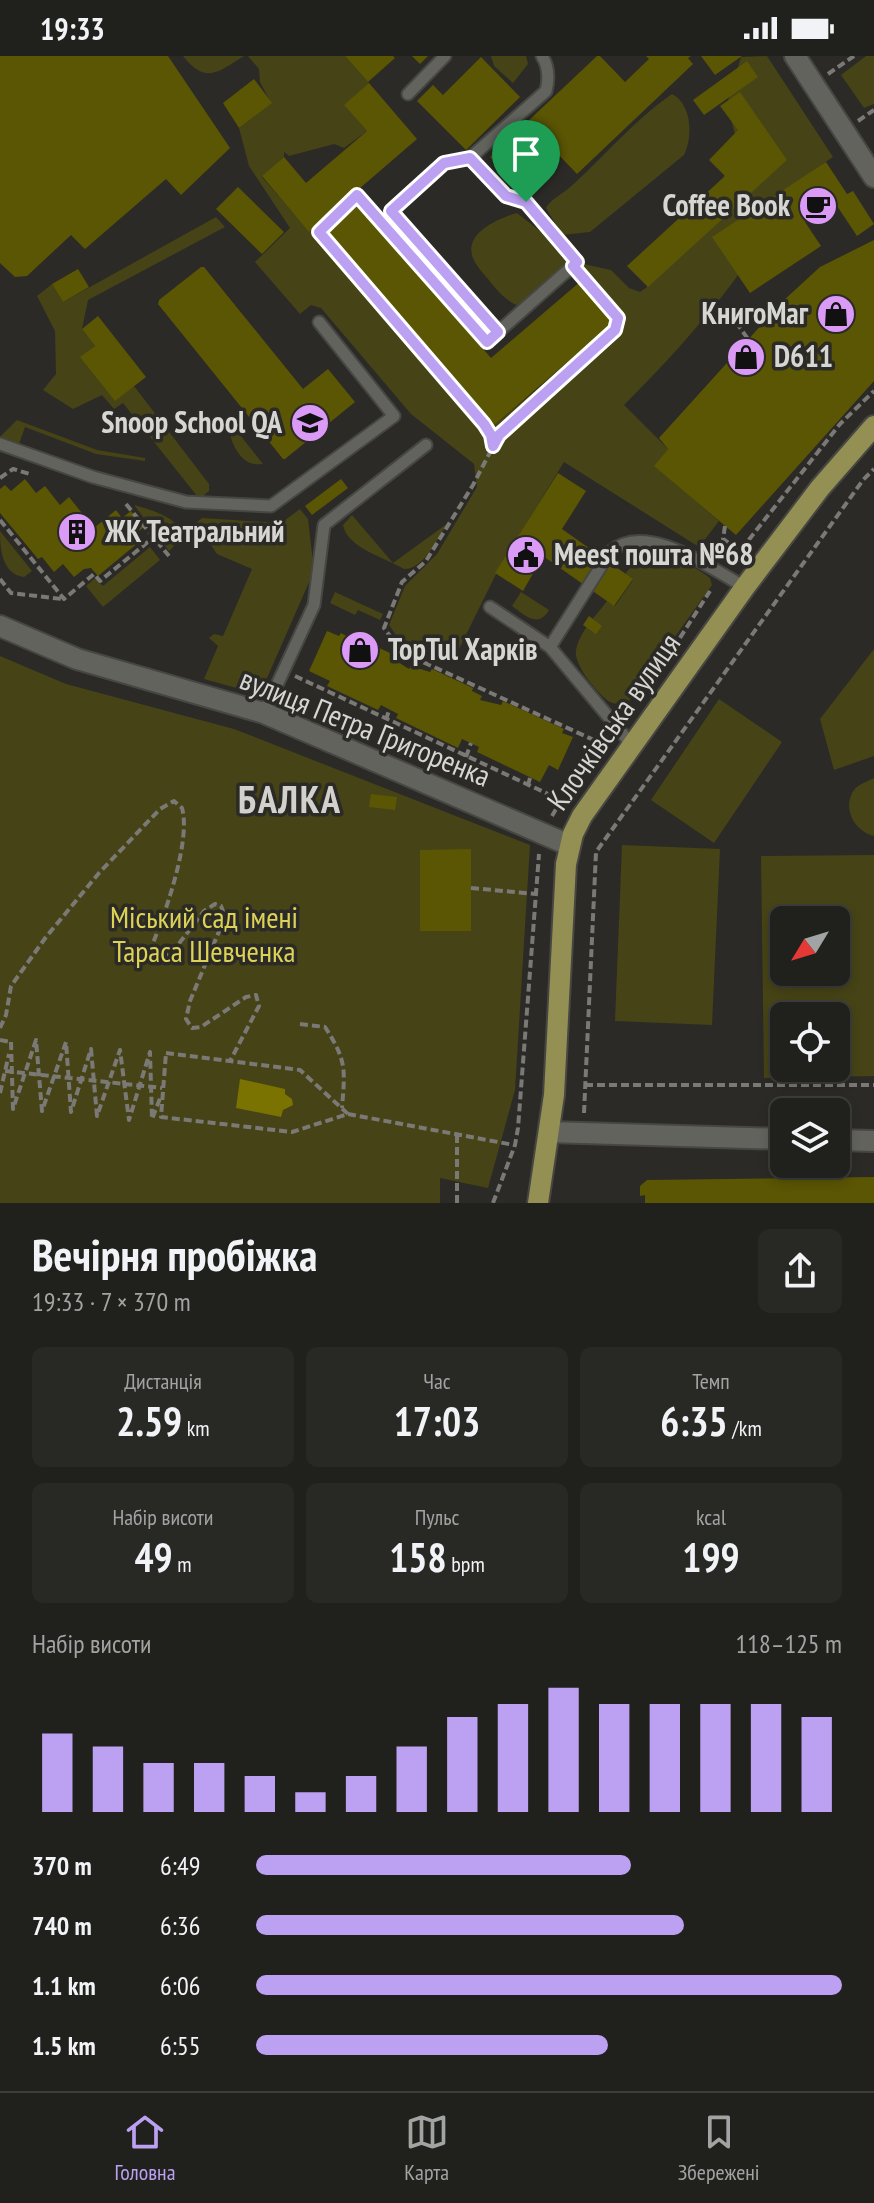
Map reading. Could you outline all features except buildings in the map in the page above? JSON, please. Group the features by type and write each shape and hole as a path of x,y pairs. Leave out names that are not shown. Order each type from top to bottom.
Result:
{"main road":[{"name":"Клочківська вулиця","path":"538,1203 554,1095 569,845 582,816 745,587 820,488 874,426"}],"street":[{"path":"795,56 874,177"},
{"name":"вулиця Петра Григоренка","path":"0,626 77,659 264,713 569,845"},
{"path":"549,1132 770,1139"},
{"path":"850,1140 874,1141"}],"lane":[{"path":"408,94 445,56"},
{"path":"470,158 506,196 526,202 577,262 498,332 391,211 444,163 470,158 546,91 549,80 542,56"},
{"path":"0,444 93,477 186,502 271,506 394,416 319,322"},
{"path":"264,713 314,605 324,525 426,445"},
{"path":"550,647 610,552 625,543 645,541 663,544 745,587"},
{"path":"490,607 550,647 632,745"}],"path":[{"path":"840,56 845,63"},
{"path":"826,75 854,56"},
{"path":"856,122 874,110"},
{"path":"380,221 357,195 319,232 484,424 493,446"},
{"path":"573,266 618,318 615,330 499,435 473,485 426,561 402,582 384,628 398,647 412,657 596,741"},
{"path":"736,322 748,339"},
{"path":"725,526 723,539 740,551 838,423 874,391"},
{"path":"0,478 13,469 42,478"},
{"path":"583,1116 596,852 854,492 874,469"},
{"path":"115,501 129,505 169,556"},
{"path":"0,520 64,599"},
{"path":"0,579 11,593 64,599 94,574 100,581 154,537"},
{"path":"291,688 295,676 561,800"},
{"path":"386,720 389,710"},
{"path":"493,1203 515,1145 523,1092 539,846 561,800 600,734"},
{"path":"466,757 471,743"},
{"path":"528,785 530,778"},
{"path":"0,1028 6,1015 11,986 46,937 99,873 160,809 174,801 182,808 184,830 170,898 153,943 157,953 165,956 171,954 204,911 215,904 221,906 225,917 190,1001 186,1019 192,1028 201,1027 246,997 256,995 259,1006 230,1061"},
{"path":"471,888 536,894"},
{"path":"300,1024 325,1027 339,1049 345,1067 342,1108"},
{"path":"0,1040 11,1042 8,1072 13,1109 36,1040 42,1111 66,1042 71,1112 91,1049 97,1116 120,1050 129,1120 150,1052 152,1119 161,1096"},
{"path":"348,1114 300,1070 166,1053 161,1117 292,1132 348,1114 515,1145"},
{"path":"8,1072 162,1088"},
{"path":"0,1093 8,1072"},
{"path":"585,1085 874,1085"},
{"path":"457,1135 457,1203"}],"green space":[{"path":"183,56 244,56 219,71 206,73 191,65"},
{"path":"248,56 345,56 369,83 346,107 367,131 344,148 334,144 289,156 284,152 284,157 262,177 309,231 324,235 492,427 605,332 614,317 591,289 569,276 556,279 523,303 512,303 497,290 474,261 471,249 478,234 493,223 517,213 540,231 565,260 611,270 629,288 640,292 647,287 649,269 717,194 737,142 727,104 741,57 767,56 833,157 816,169 788,200 718,302 624,405 668,449 655,466 719,521 699,547 564,462 498,570 456,655 451,658 412,640 406,650 389,625 405,586 437,554 477,487 474,464 411,414 321,308 311,305 300,314 255,262 290,228 249,166 239,128 271,103 260,82 259,69"},
{"path":"491,56 526,56 528,64 513,83 494,66"},
{"path":"866,56 874,56 874,104 864,108 841,75"},
{"path":"672,94 684,105 689,122 689,139 684,155 590,232 562,235 546,208 548,205"},
{"path":"216,217 225,227 88,300 82,329 95,346 81,357 134,386 209,484 209,491 197,496 123,403 114,409 102,395 73,409 43,390 56,374 55,331 37,296 52,284 63,302"},
{"path":"17,420 97,450 145,458 145,461 96,454 25,427 19,444 0,437"},
{"path":"233,426 263,464 251,463 241,457 230,435"},
{"path":"134,505 162,515 177,526 180,533 169,551"},
{"path":"300,509 308,519 314,571 267,678 256,683 241,683 240,689 204,679 218,646 209,638 214,634 223,636 252,569 217,554 196,523 202,518 281,523"},
{"path":"352,515 393,563 448,523 424,558 411,568 404,569 368,552 352,540 343,525"},
{"path":"0,531 32,571 24,577 7,566"},
{"path":"150,547 160,560 103,607 86,586 95,578 103,586"},
{"path":"651,556 689,565 710,578 712,585 629,701 612,703 587,679 578,663 576,650 585,630 607,601 615,606 633,580 625,574 636,561"},
{"path":"335,592 383,614 380,620 358,610 355,615 330,603"},
{"path":"521,592 549,610 545,616 531,618 512,606"},
{"path":"874,649 874,756 834,770 820,719"},
{"name":"Міський сад імені Тараса Шевченка","path":"0,656 66,684 234,729 530,845 515,1090 488,1188 440,1178 440,1203 0,1203"},
{"path":"719,699 782,742 714,843 651,800"},
{"path":"874,778 874,836 857,825 849,807 854,790"},
{"path":"622,845 720,849 712,1025 615,1021"},
{"path":"874,855 874,1076 850,1076 850,1002 770,1002 770,1078 764,1078 761,856"}],"shaded area":[{"path":"240,1079 285,1089 293,1105 283,1110 281,1117 236,1108"}],"place":[{"name":"Coffee Book","path":"818,206"},
{"name":"КнигоМаг","path":"836,314"},
{"name":"D611","path":"746,357"},
{"name":"Snoop School QA","path":"310,423"},
{"name":"ЖК Театральний","path":"77,532"},
{"name":"Meest пошта №68","path":"526,555"},
{"name":"TopTul Харків","path":"360,650"}],"district":[{"name":"БАЛКА","path":"290,800"}],"route":[{"path":"470,158 506,196 526,202 577,262 573,266 619,322 615,330 499,435 493,446 484,424 319,232 357,195 487,342 498,332 391,211 444,163 470,158"}]}
